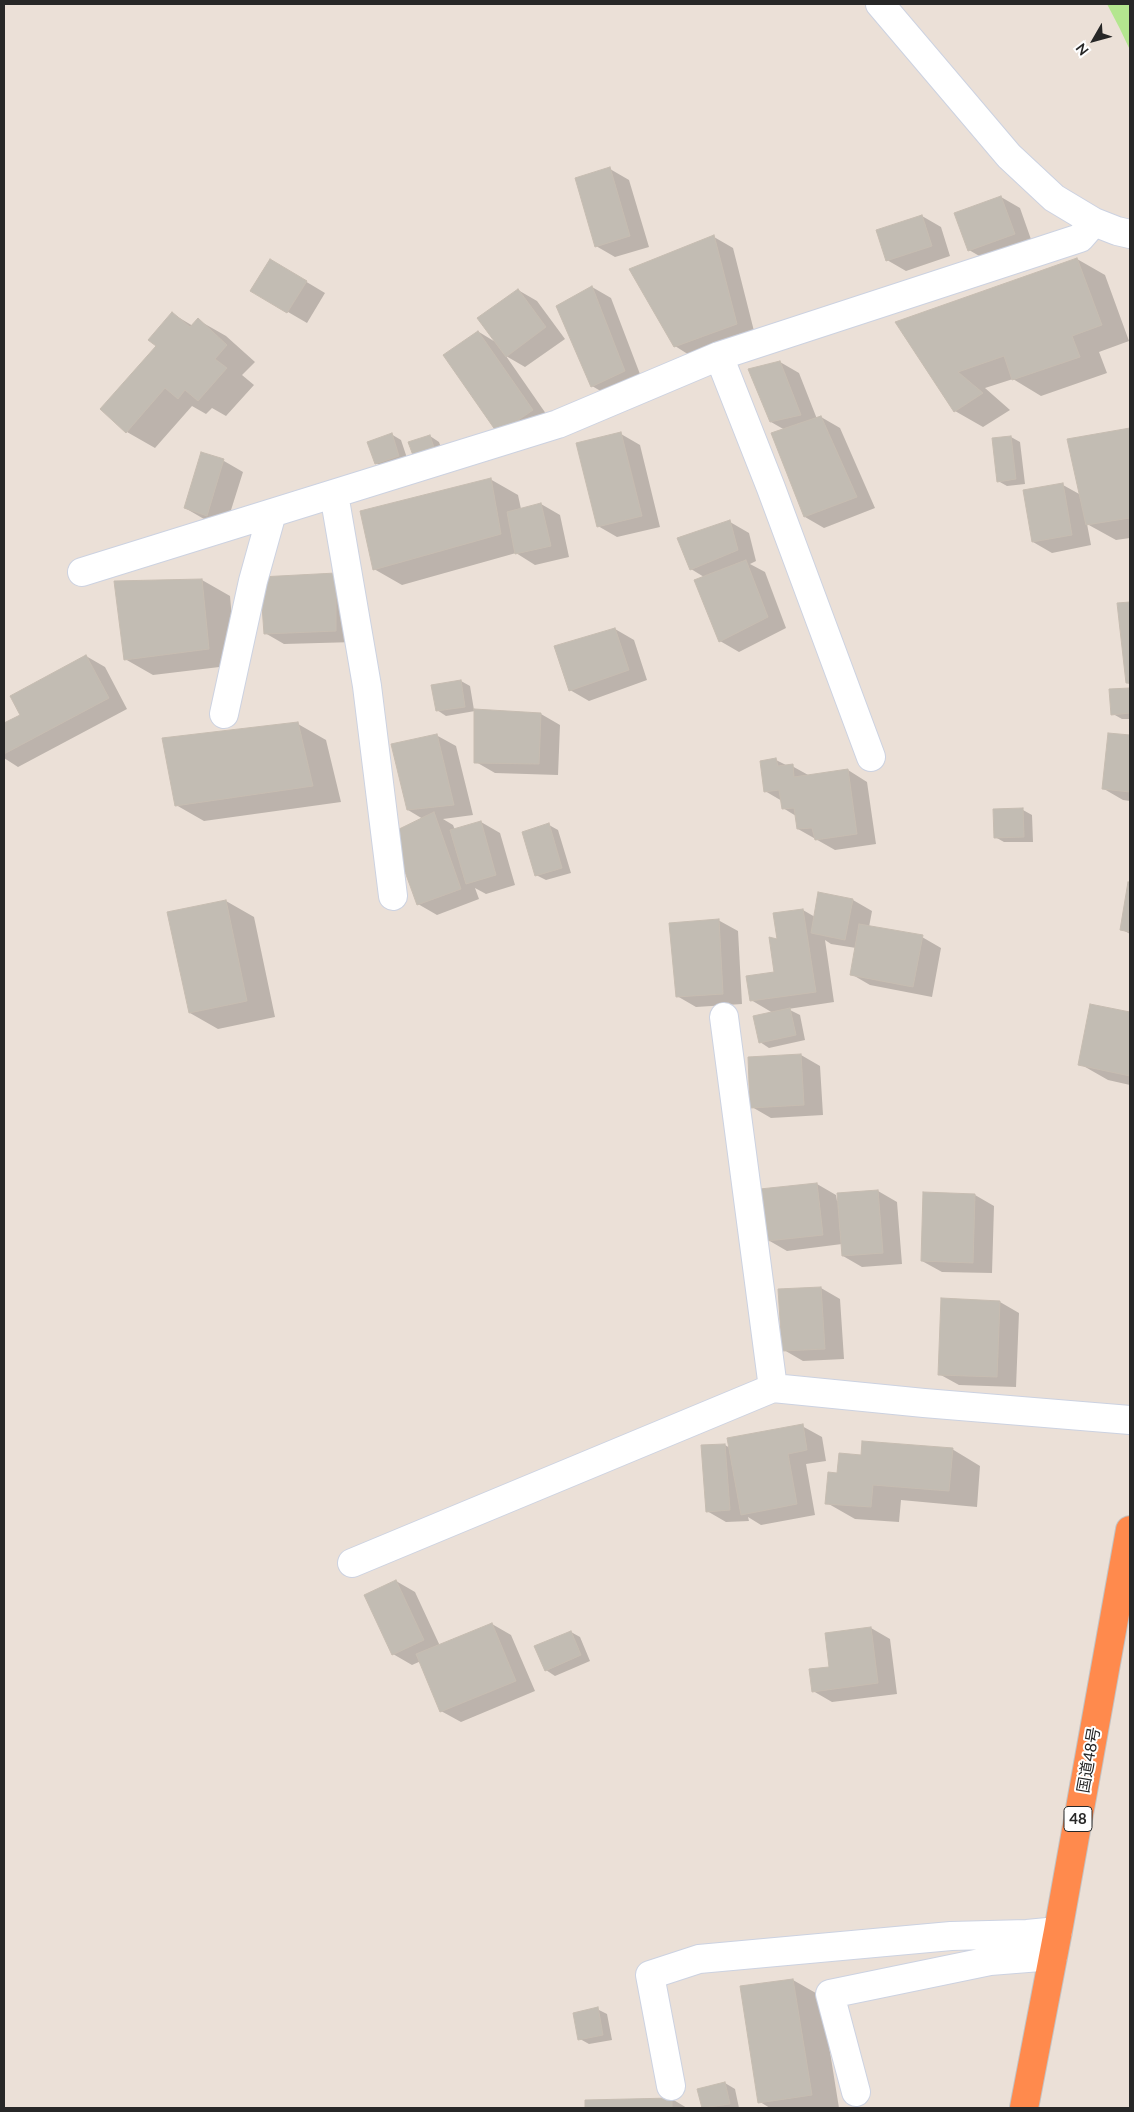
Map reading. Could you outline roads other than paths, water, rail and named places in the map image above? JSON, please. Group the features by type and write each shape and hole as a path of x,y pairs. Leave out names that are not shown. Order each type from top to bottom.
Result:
{"highway":[{"name":"国道48号","path":"1024,2108 1056,1944 1130,1530"}],"street":[{"path":"880,4 1009,156 1054,198 1094,222 1117,232 1130,234"},
{"path":"82,572 558,424 718,356 1080,238 1094,222"},
{"path":"718,356 771,488 871,757"},
{"path":"334,494 367,686 393,896"},
{"path":"224,714 253,581 272,513"},
{"path":"724,1017 773,1388"},
{"path":"352,1563 773,1388 1130,1420"},
{"path":"671,2086 650,1975 699,1959 951,1936 1027,1934 1056,1944"},
{"path":"856,2092 830,1994 990,1961 1056,1944"}]}
